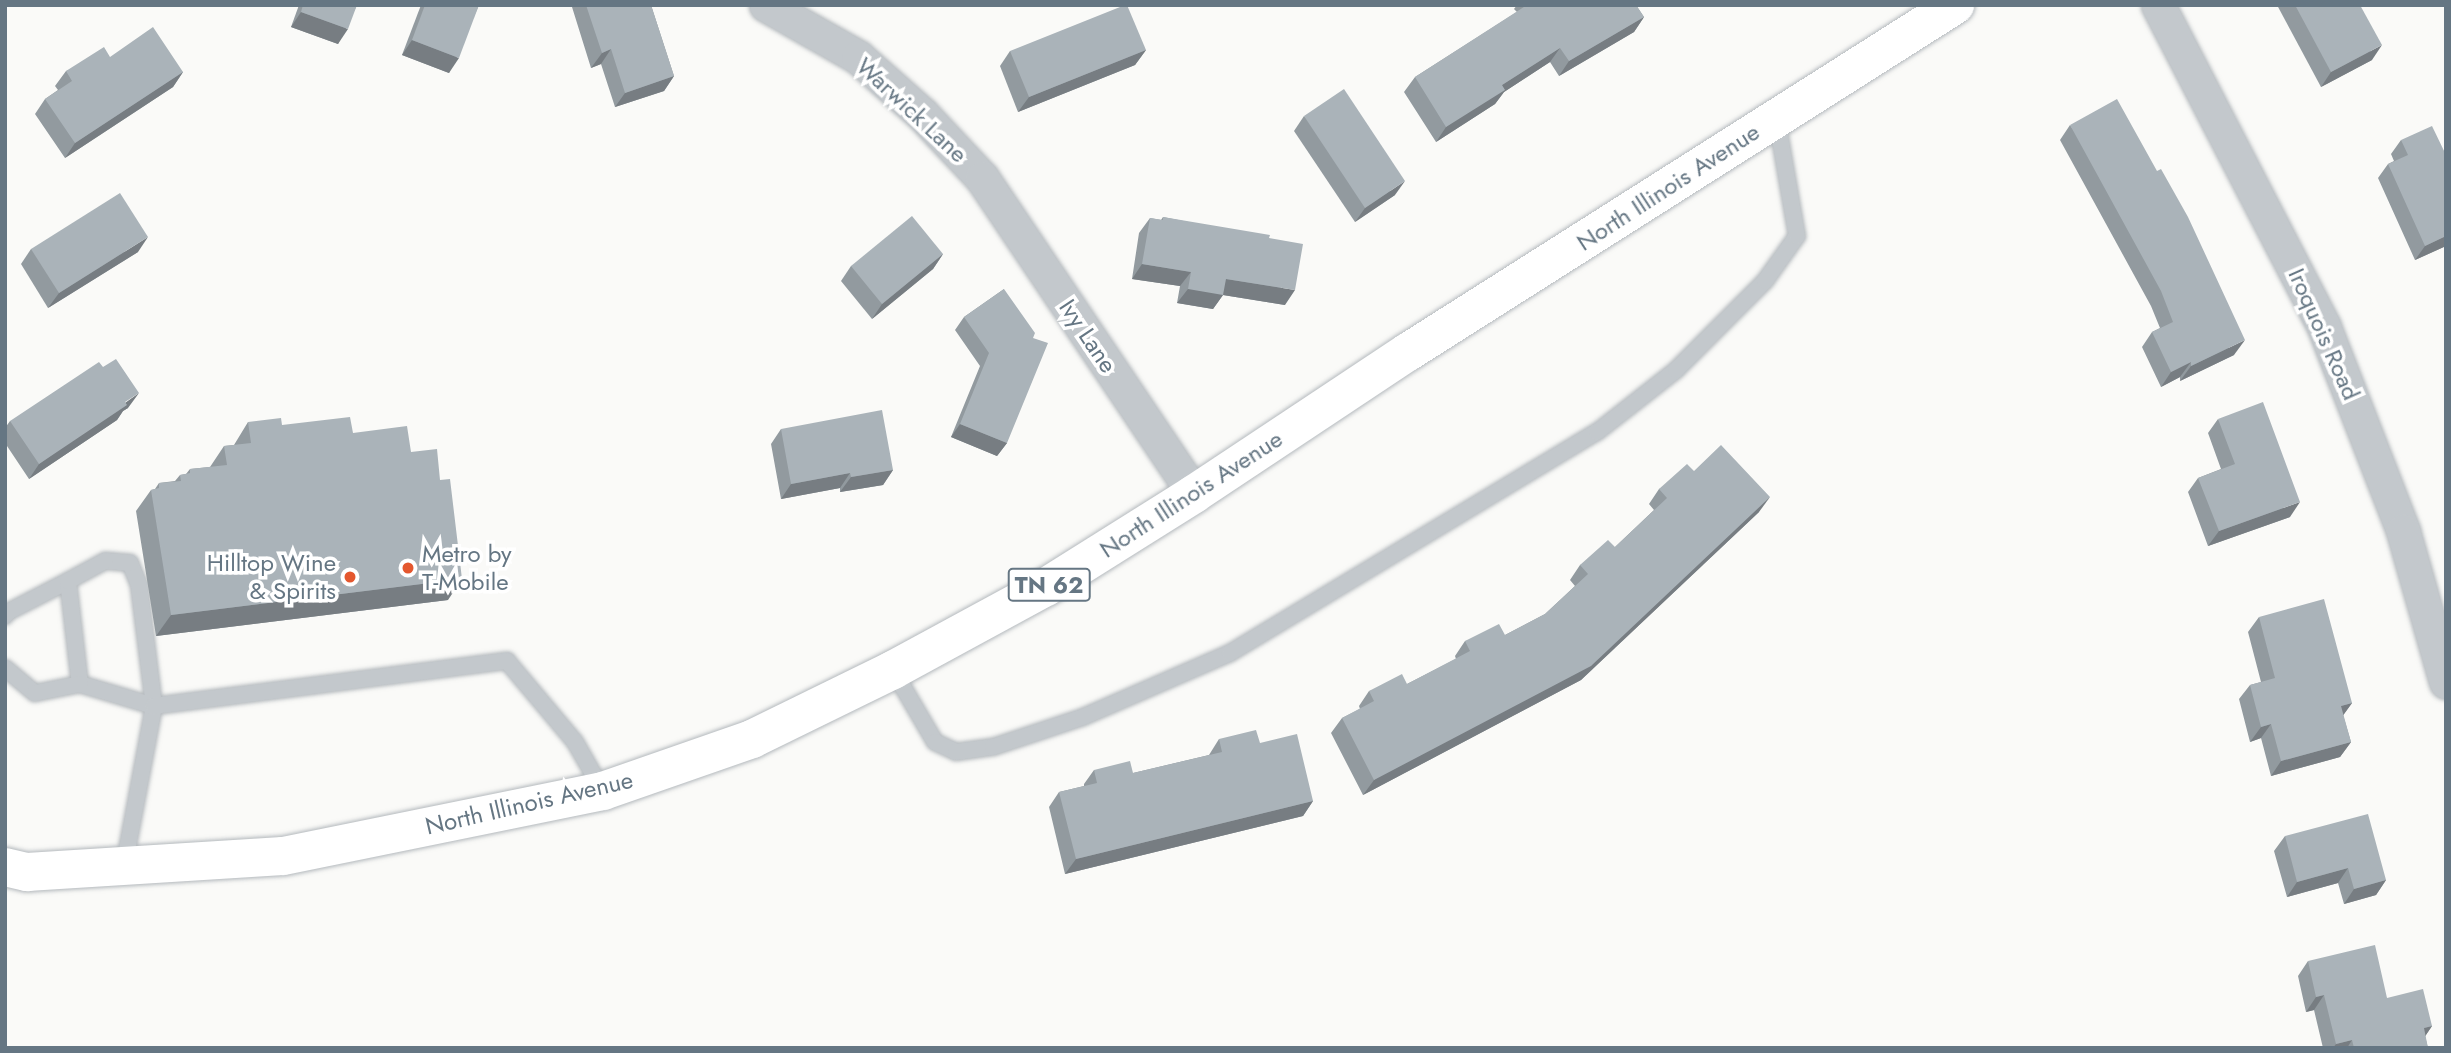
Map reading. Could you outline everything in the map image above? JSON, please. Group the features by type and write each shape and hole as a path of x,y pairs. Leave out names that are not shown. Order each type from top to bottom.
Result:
{"highway":[{"name":"North Illinois Avenue","path":"13,873 284,856 603,791 752,739 893,670 1046,587 1776,117 1955,5"}],"street":[{"name":"Warwick Lane","path":"766,5 859,57 923,115 982,178"},
{"name":"Iroquois Road","path":"2158,5 2324,327 2403,531 2446,682"},
{"name":"Ivy Lane","path":"982,178 1194,494"}],"lane":[{"path":"893,670 934,742 956,752 993,747 1083,717 1230,653 1597,432 1676,370 1765,281 1797,236 1776,117"},
{"path":"5,616 105,561 130,563 139,585 154,706 124,866"},
{"path":"68,581 80,684"},
{"path":"5,668 35,693 80,684 154,706 507,661 575,742 603,791"}],"building":[{"path":"303,5 357,5 348,29 301,12"},
{"path":"425,5 479,5 459,58 412,40"},
{"path":"586,5 651,5 674,76 625,93 611,49 602,53"},
{"path":"1125,5 1146,50 1029,97 1010,51"},
{"path":"1527,5 1636,5 1644,17 1569,61 1560,48 1502,85 1505,90 1446,127 1415,77"},
{"path":"2295,5 2360,5 2382,45 2331,72"},
{"path":"153,27 183,72 75,143 45,99 72,81 66,71 104,47 110,57"},
{"path":"1344,89 1405,181 1365,208 1304,116"},
{"path":"2117,99 2157,171 2161,169 2188,217 2245,340 2191,366 2191,362 2171,372 2152,332 2173,322 2161,291 2070,125"},
{"path":"2432,126 2446,155 2446,236 2425,246 2388,164 2408,155 2401,140"},
{"path":"120,193 148,237 59,293 31,249"},
{"path":"912,216 943,254 882,304 851,266"},
{"path":"1163,217 1270,235 1269,238 1303,244 1295,290 1226,279 1223,295 1188,289 1191,272 1142,264 1150,218 1163,220"},
{"path":"1004,289 1035,333 1033,338 1048,343 1007,443 960,424 989,353 964,317"},
{"path":"116,359 139,393 125,402 127,405 39,464 10,421 99,362 103,367"},
{"path":"2263,402 2300,502 2219,531 2198,478 2235,464 2218,419"},
{"path":"882,410 893,470 851,477 850,473 791,484 781,429"},
{"path":"350,417 353,433 407,426 411,452 437,449 440,480 450,479 462,579 171,615 151,490 159,488 159,483 181,481 180,475 190,473 190,469 227,465 224,446 251,443 248,422 281,418 282,425"},
{"path":"1721,445 1770,497 1591,666 1374,780 1342,718 1374,701 1369,691 1402,674 1407,684 1470,651 1465,641 1499,624 1505,635 1545,614 1588,574 1580,565 1608,540 1615,547 1667,498 1659,489 1687,464 1694,471"},
{"path":"2324,599 2352,703 2341,706 2351,742 2281,761 2271,724 2261,727 2250,685 2275,678 2259,617"},
{"path":"1256,730 1260,743 1297,734 1313,801 1076,859 1059,792 1097,783 1094,770 1130,761 1133,773 1222,752 1219,739"},
{"path":"2368,814 2386,880 2354,889 2348,868 2297,882 2285,836"},
{"path":"2375,945 2387,998 2423,989 2432,1026 2424,1028 2428,1048 2354,1048 2352,1040 2336,1044 2324,995 2316,997 2308,961"}],"place":[{"name":"Metro by T-Mobile","path":"408,568"},
{"name":"Hilltop Wine & Spirits","path":"350,577"}]}
